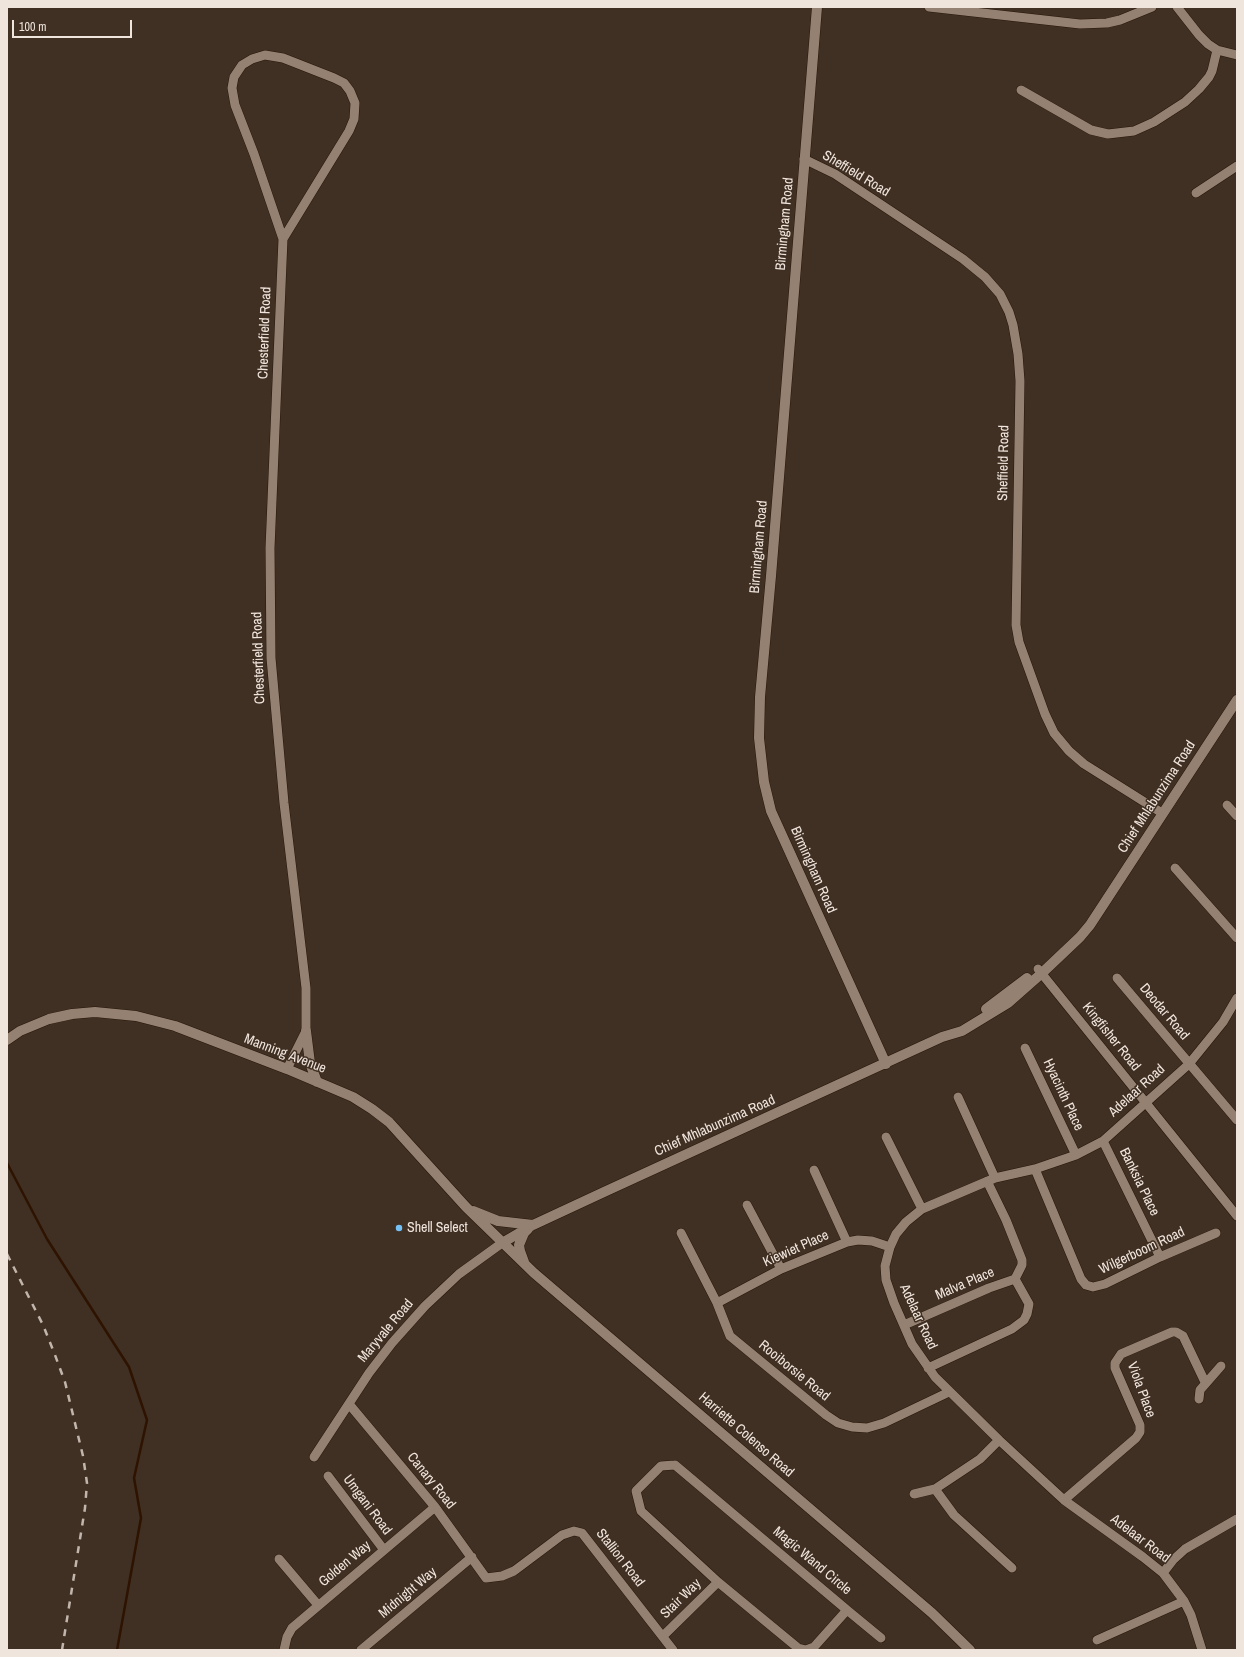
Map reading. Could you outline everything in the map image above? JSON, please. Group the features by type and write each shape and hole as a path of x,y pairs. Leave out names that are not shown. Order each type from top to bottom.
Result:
{"street":[{"name":"Birmingham Road","path":"817,7 760,697 759,738 764,782 771,811 886,1064"},
{"path":"930,7 1080,24 1107,23 1120,20 1152,7"},
{"path":"1177,7 1199,35 1217,50 1237,55"},
{"path":"1021,90 1091,130 1108,134 1130,132 1154,122 1185,102 1199,89 1212,71 1217,50"},
{"name":"Chesterfield Road","path":"283,239 349,131 354,119 355,103 350,91 344,84 334,78 283,58 266,55 252,59 242,65 234,77 232,88 235,105 283,239 270,548 271,658 285,809 306,988 306,1031 287,1069"},
{"name":"Sheffield Road","path":"804,160 835,174 963,259 986,277 1000,294 1009,312 1013,325 1018,354 1020,381 1016,625 1019,642 1045,714 1054,733 1069,751 1084,764 1162,813"},
{"path":"1196,193 1237,166"},
{"name":"Chief Mhlabunzima Road","path":"502,1243 533,1225 942,1037 992,1005 1040,971 1099,909 1124,874 1162,813 1237,700"},
{"path":"1227,805 1237,816"},
{"path":"1174,868 1237,938"},
{"name":"Kingfisher Road","path":"1040,971 1237,1216"},
{"name":"Deodar Road","path":"1117,978 1237,1120"},
{"name":"Adelaar Road","path":"1202,1650 1184,1601 1163,1573 1064,1500 949,1392 928,1368 912,1344 904,1326 886,1280 885,1266 890,1247 896,1234 906,1222 922,1209 991,1179 1035,1169 1076,1154 1103,1141 1189,1064 1223,1022 1237,1001"},
{"name":"Manning Avenue","path":"7,1040 20,1031 49,1019 72,1014 95,1012 117,1013 136,1016 175,1026 287,1069 353,1097 389,1122 466,1207 502,1243"},
{"path":"306,1031 310,1062 317,1082"},
{"name":"Hyacinth Place","path":"1026,1048 1076,1154"},
{"path":"928,1368 1012,1329 1024,1320 1029,1304 1015,1279 1023,1263 958,1097"},
{"path":"886,1137 922,1209"},
{"name":"Banksia Place","path":"1103,1141 1160,1257"},
{"name":"Wilgerboom Road","path":"1035,1169 1082,1279 1086,1285 1093,1287 1105,1284 1160,1257 1216,1233"},
{"path":"814,1170 847,1242"},
{"path":"747,1205 781,1269"},
{"path":"466,1207 498,1221 533,1225"},
{"path":"525,1264 519,1245 524,1233 533,1225"},
{"name":"Rooiborsie Road","path":"681,1233 717,1304 726,1328 736,1342 838,1423 852,1427 867,1428 884,1423 949,1392"},
{"name":"Kiewiet Place","path":"717,1304 781,1269 847,1242 858,1240 872,1241 890,1247"},
{"name":"Harriette Colenso Road","path":"502,1243 932,1613 970,1650"},
{"name":"Maryvale Road","path":"314,1457 381,1357 425,1306 459,1274 502,1243"},
{"name":"Malva Place","path":"904,1326 989,1288 1015,1279"},
{"name":"Viola Place","path":"1064,1500 1136,1438 1140,1432 1140,1425 1115,1368 1115,1363 1120,1354 1172,1332 1176,1332 1183,1336 1205,1382"},
{"path":"1199,1398 1205,1382 1221,1366"},
{"name":"Canary Road","path":"349,1404 435,1507 486,1578"},
{"path":"914,1494 935,1489 980,1459 999,1440"},
{"name":"Magic Wand Circle","path":"675,1465 847,1610 814,1647 806,1650 798,1648 718,1582 641,1511 636,1491 661,1466 675,1465"},
{"name":"Umgani Road","path":"328,1476 384,1550"},
{"path":"935,1489 954,1516 1012,1568"},
{"name":"Golden Way","path":"284,1650 287,1637 292,1628 435,1507"},
{"path":"1163,1573 1173,1560 1185,1549 1237,1519"},
{"name":"Stallion Road","path":"486,1578 502,1576 514,1570 562,1535 574,1531 582,1533 673,1650"},
{"name":"Midnight Way","path":"361,1650 472,1557"},
{"path":"279,1559 318,1605"},
{"name":"Stair Way","path":"663,1636 718,1582"},
{"path":"1097,1640 1184,1601"},
{"path":"847,1610 881,1638"}],"waterway":[{"path":"7,1163 47,1239 129,1367 147,1420 134,1478 141,1518 117,1650"}],"railway":[{"path":"7,1254 43,1325 65,1382 83,1456 87,1483 85,1508 62,1650"}],"place":[{"name":"Shell Select","path":"399,1228"}]}
